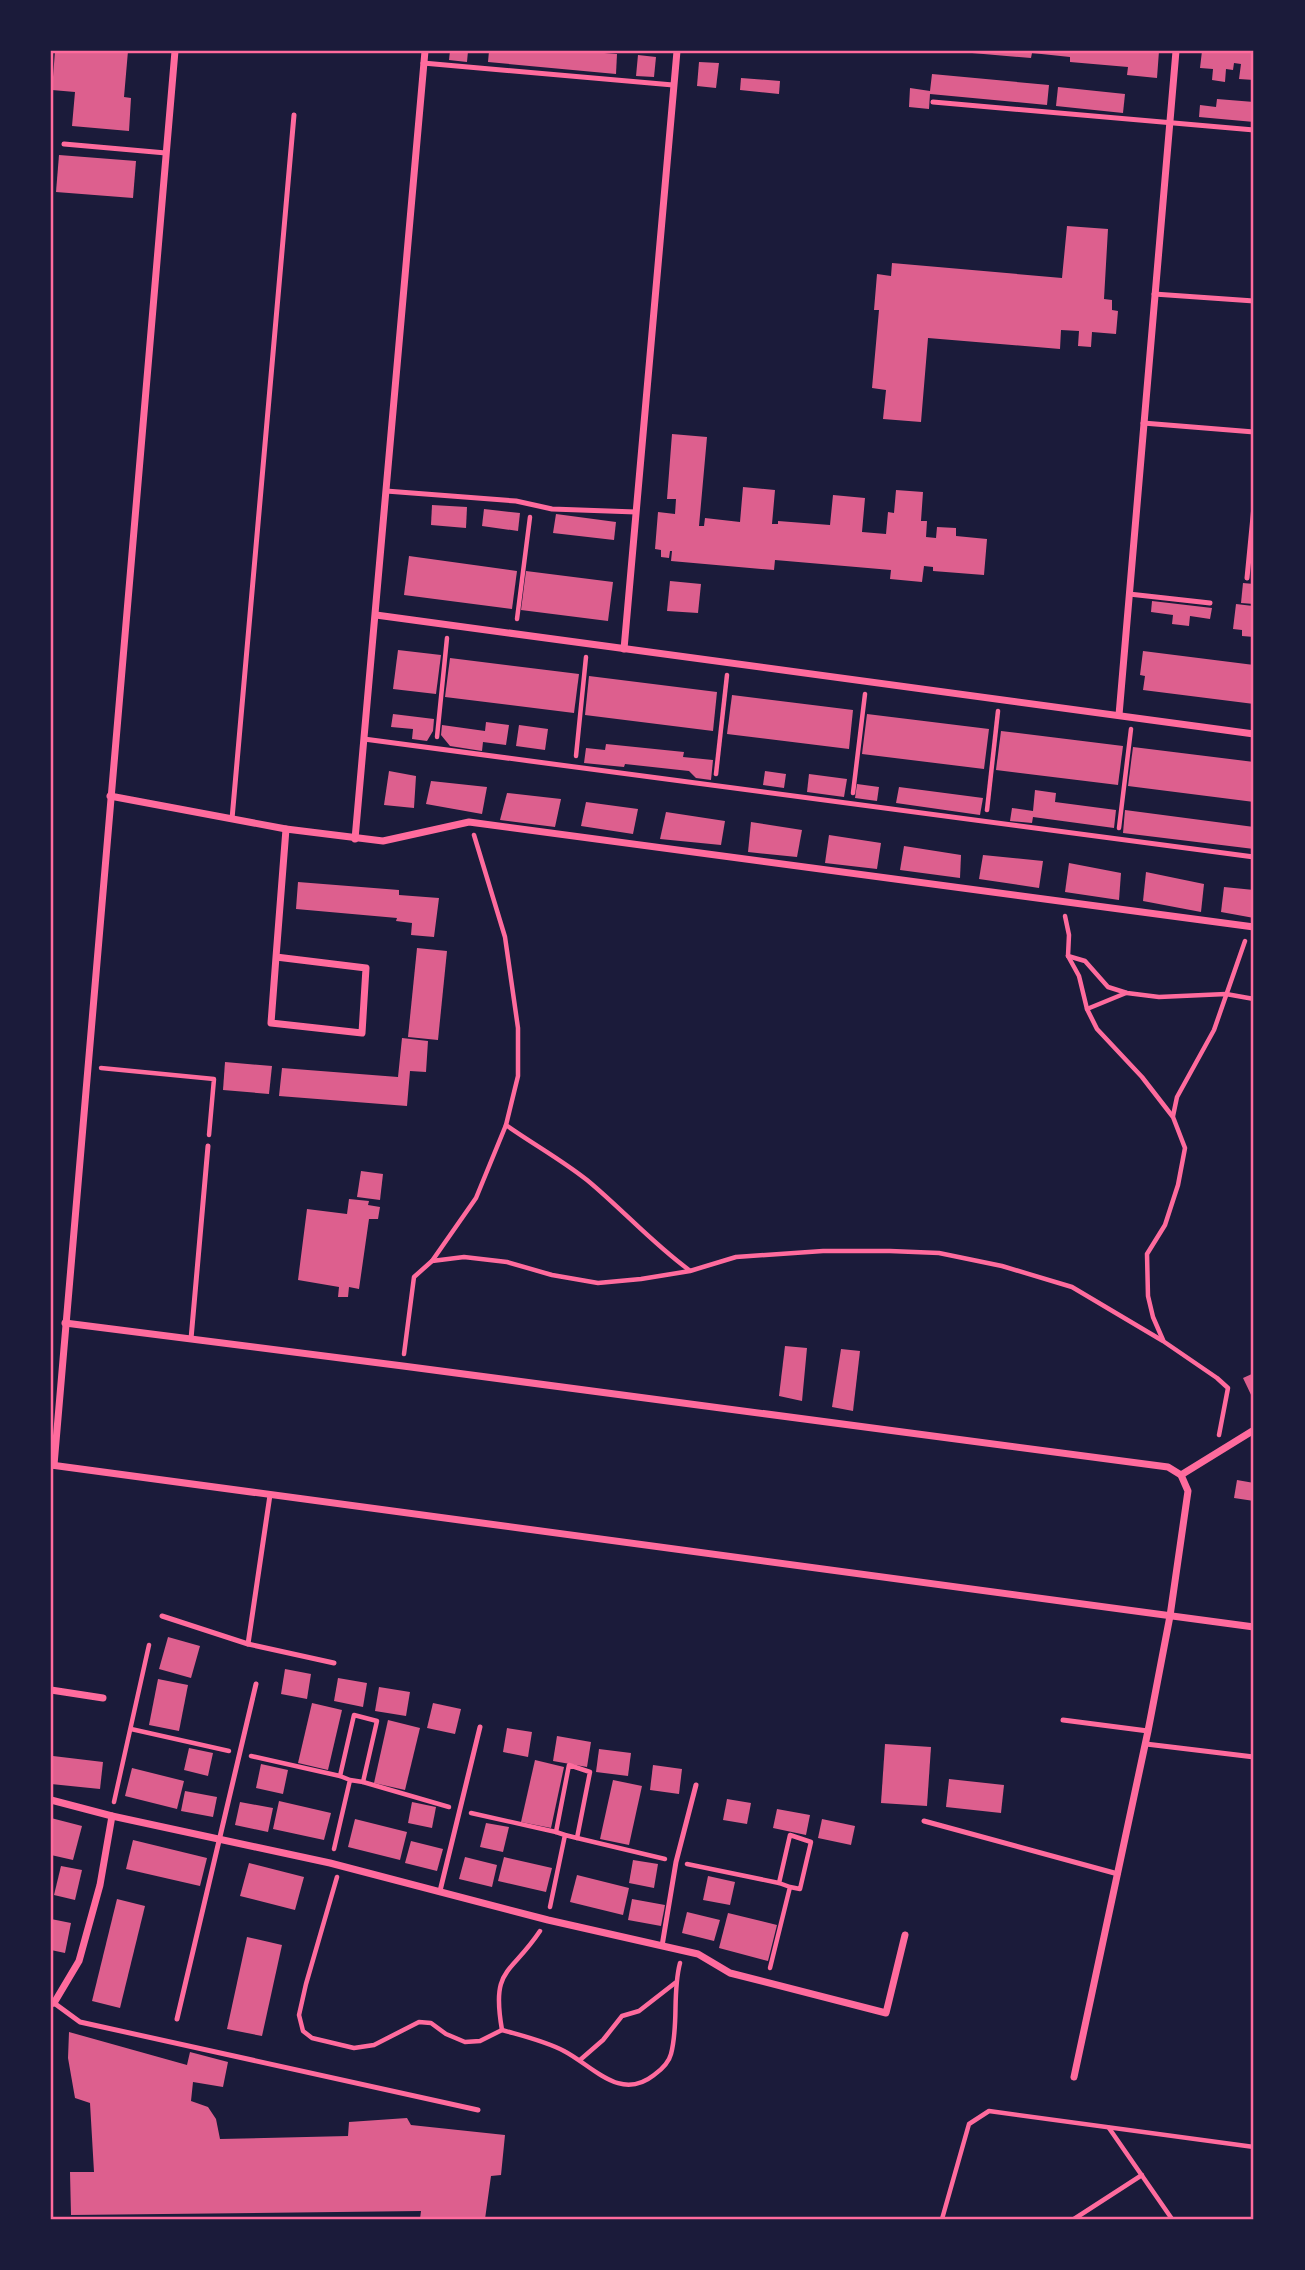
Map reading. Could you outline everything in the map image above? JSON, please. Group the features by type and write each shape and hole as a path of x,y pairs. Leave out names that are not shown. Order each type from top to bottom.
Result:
{"street":[{"path":"175,51 53,1465 1254,1627"},
{"path":"355,839 425,51"},
{"path":"624,649 677,51"},
{"path":"1119,715 1175,51"},
{"path":"376,615 1254,734"},
{"path":"110,796 355,839 383,841 469,822 1251,927"},
{"path":"276,957 366,968 362,1032 271,1023 276,957 286,829"},
{"path":"65,1323 1168,1467 1181,1475 1188,1491 1170,1616 1146,1744 1074,2077"},
{"path":"1181,1475 1254,1430"},
{"path":"51,1690 103,1698"},
{"path":"51,1800 219,1841 330,1863 548,1920 698,1954 730,1973 886,2013 905,1935"},
{"path":"53,2003 79,1961 100,1885 112,1816"}],"lane":[{"path":"424,63 673,85"},
{"path":"933,102 1254,130"},
{"path":"232,819 294,115"},
{"path":"64,144 166,153"},
{"path":"1154,294 1254,301"},
{"path":"1143,423 1254,432"},
{"path":"386,492 516,501 552,509 636,512"},
{"path":"1247,578 1254,506"},
{"path":"1129,594 1210,603"},
{"path":"364,739 1254,857"},
{"path":"191,1339 208,1146"},
{"path":"248,1644 270,1495"},
{"path":"162,1616 248,1644 334,1664"},
{"path":"177,2019 256,1684"},
{"path":"1063,1720 1148,1731"},
{"path":"440,1891 480,1727"},
{"path":"1146,1744 1254,1758"},
{"path":"662,1946 676,1862 696,1785"},
{"path":"924,1821 1118,1874"},
{"path":"53,2003 80,2022 478,2110"}],"path":[{"path":"515,634 531,504"},
{"path":"435,749 448,625"},
{"path":"575,767 587,644"},
{"path":"715,786 728,663"},
{"path":"851,804 867,681"},
{"path":"985,822 1000,699"},
{"path":"1118,839 1133,717"},
{"path":"402,1366 414,1278 432,1261 476,1198 506,1125 518,1076 518,1028 505,937 469,822"},
{"path":"1061,903 1069,934 1068,956 1079,976 1087,1009 1097,1029 1142,1077 1173,1117 1185,1148 1178,1185 1165,1225 1147,1254 1148,1296 1163,1340"},
{"path":"1173,1117 1177,1097 1214,1030 1251,927"},
{"path":"1068,956 1085,961 1108,987 1127,993 1159,997 1226,994 1254,999"},
{"path":"1087,1009 1127,993"},
{"path":"87,1067 214,1079 208,1146"},
{"path":"506,1125 586,1180 647,1237 690,1270"},
{"path":"432,1261 464,1257 507,1262 552,1275 598,1283 690,1270 736,1257 823,1251 939,1254 1002,1266 1072,1287 1163,1340 1217,1378 1228,1388 1216,1453"},
{"path":"112,1816 149,1645"},
{"path":"354,1715 377,1721 363,1782 350,1780 340,1776 354,1715"},
{"path":"569,1765 590,1772 577,1838 565,1835 556,1832 569,1765"},
{"path":"330,1863 350,1780"},
{"path":"502,2030 499,1989 505,1972 529,1947 548,1920 551,1893 565,1835"},
{"path":"790,1835 811,1842 800,1889 790,1887 779,1883 790,1835"},
{"path":"341,1866 299,2015 303,2031 312,2038 354,2048 374,2045 419,2022 431,2023 446,2034 465,2042 480,2041 502,2030 562,2050 603,2078 624,2084 645,2082 661,2070 671,2056 676,1982 684,1952"},
{"path":"767,1983 790,1887"},
{"path":"580,2060 603,2040 622,2016 639,2011 676,1982"},
{"path":"942,2219 969,2124 989,2111 1254,2147"},
{"path":"1109,2127 1172,2219"},
{"path":"1074,2219 1142,2175"}],"building":[{"path":"55,51 128,51 124,97 131,98 129,131 72,126 75,92 52,90"},
{"path":"450,51 468,51 467,62 449,60"},
{"path":"489,51 579,51 617,54 616,74 488,62"},
{"path":"972,51 1159,51 1157,78 1127,75 1128,67 1070,62 1070,57 1032,53 1031,58"},
{"path":"1202,51 1254,51 1254,80 1239,79 1241,64 1234,63 1233,70 1226,69 1225,82 1212,80 1213,69 1200,68"},
{"path":"638,55 656,57 654,77 636,76"},
{"path":"699,62 719,63 716,88 697,86"},
{"path":"932,74 1049,85 1047,105 930,94 929,109 909,107 910,88 930,91"},
{"path":"741,78 780,81 779,94 740,90"},
{"path":"1058,87 1125,94 1123,113 1056,106"},
{"path":"1217,99 1254,102 1254,122 1199,117 1200,105 1216,107"},
{"path":"59,155 136,161 133,198 56,192"},
{"path":"1067,226 1108,229 1104,299 1112,300 1112,310 1118,311 1116,334 1092,332 1091,347 1078,346 1079,331 1061,330 1060,349 928,338 921,422 883,419 886,390 872,388 879,310 874,310 877,274 891,276 892,263 1062,278"},
{"path":"672,434 707,437 699,526 704,526 705,518 740,522 743,487 775,490 772,524 778,524 778,521 830,525 833,495 865,498 862,532 886,534 888,512 894,513 896,490 923,492 921,521 927,521 926,537 936,538 937,527 956,528 956,536 987,539 984,575 933,571 933,567 924,566 922,582 890,579 891,570 775,560 774,570 671,561 672,551 669,558 661,557 661,550 655,549 658,512 675,514 676,499 667,499"},
{"path":"432,505 467,507 466,528 431,525"},
{"path":"484,509 520,513 518,531 482,526"},
{"path":"556,514 616,522 614,540 553,533"},
{"path":"409,556 517,571 512,609 404,595"},
{"path":"526,571 613,582 608,621 521,610"},
{"path":"670,581 701,584 698,613 667,611"},
{"path":"1243,583 1254,584 1254,604 1241,603"},
{"path":"1152,601 1212,608 1210,619 1190,616 1189,626 1172,624 1173,615 1151,612"},
{"path":"1236,604 1253,606 1254,637 1242,636 1242,630 1233,629"},
{"path":"398,650 441,655 436,694 393,689"},
{"path":"1143,651 1254,665 1254,704 1143,690 1145,676 1140,675"},
{"path":"450,658 579,674 574,713 445,697"},
{"path":"589,676 717,692 713,731 585,715"},
{"path":"732,695 853,710 849,749 727,734"},
{"path":"393,714 434,719 433,731 427,741 412,739 413,729 391,727"},
{"path":"867,714 989,729 984,769 862,754"},
{"path":"486,722 509,725 506,745 483,742 482,751 450,746 441,735 442,725 485,731"},
{"path":"519,725 548,729 545,750 516,746"},
{"path":"1001,731 1123,746 1118,785 996,770"},
{"path":"606,744 684,752 683,757 713,760 711,780 696,778 689,771 625,764 624,767 584,763 586,748 605,750"},
{"path":"1133,747 1254,762 1254,802 1128,786"},
{"path":"389,771 416,776 414,808 384,805"},
{"path":"765,771 786,774 784,788 763,785"},
{"path":"809,774 847,779 844,797 807,792"},
{"path":"431,781 487,787 482,814 426,804"},
{"path":"857,784 879,787 877,801 855,798"},
{"path":"899,787 983,798 980,815 896,803"},
{"path":"1035,790 1056,793 1055,802 1116,810 1114,828 1033,817 1032,823 1010,821 1012,808 1033,811"},
{"path":"507,793 561,799 555,827 500,820"},
{"path":"586,802 638,809 633,834 581,826"},
{"path":"1125,810 1254,827 1254,849 1123,833"},
{"path":"666,812 725,821 721,845 660,839"},
{"path":"751,822 802,830 797,857 748,852"},
{"path":"829,835 881,843 877,869 825,863"},
{"path":"904,846 961,855 960,878 900,870"},
{"path":"983,855 1043,861 1039,888 979,879"},
{"path":"1069,863 1121,873 1119,900 1065,892"},
{"path":"1146,872 1204,884 1201,912 1143,901"},
{"path":"298,882 399,890 399,895 439,898 434,937 411,935 412,923 396,921 397,918 296,909"},
{"path":"1224,887 1254,890 1254,918 1221,912"},
{"path":"417,948 447,951 438,1040 408,1037"},
{"path":"402,1038 428,1041 426,1072 410,1071 407,1106 279,1096 282,1068 398,1077"},
{"path":"225,1062 272,1066 269,1094 223,1090"},
{"path":"361,1171 383,1174 380,1200 357,1197"},
{"path":"349,1199 369,1201 368,1205 380,1207 378,1219 369,1219 359,1289 349,1287 348,1297 338,1297 339,1287 298,1280 307,1209 347,1214"},
{"path":"785,1346 807,1348 802,1401 779,1396"},
{"path":"841,1349 860,1351 853,1411 832,1407"},
{"path":"1254,1373 1254,1401 1243,1378"},
{"path":"1237,1480 1254,1483 1254,1501 1234,1498"},
{"path":"168,1637 200,1646 191,1678 159,1669"},
{"path":"285,1669 311,1674 307,1699 281,1694"},
{"path":"338,1678 367,1683 363,1707 334,1701"},
{"path":"158,1679 188,1685 179,1731 149,1725"},
{"path":"379,1687 410,1692 406,1716 375,1711"},
{"path":"312,1703 342,1710 328,1770 298,1763"},
{"path":"433,1703 461,1709 455,1734 427,1728"},
{"path":"388,1720 420,1728 405,1790 374,1783"},
{"path":"507,1728 532,1732 528,1757 503,1752"},
{"path":"557,1736 591,1742 587,1767 553,1761"},
{"path":"885,1744 931,1747 927,1806 881,1803"},
{"path":"189,1748 213,1753 208,1776 184,1770"},
{"path":"599,1749 631,1753 628,1776 596,1772"},
{"path":"53,1756 103,1762 100,1789 51,1784"},
{"path":"535,1760 564,1767 551,1828 521,1822"},
{"path":"261,1764 288,1770 283,1794 256,1788"},
{"path":"653,1765 682,1769 679,1794 650,1790"},
{"path":"132,1768 184,1781 177,1809 125,1796"},
{"path":"949,1779 1004,1785 1001,1813 946,1807"},
{"path":"613,1780 642,1786 629,1845 600,1839"},
{"path":"185,1791 217,1797 213,1817 181,1811"},
{"path":"727,1799 751,1803 747,1824 723,1820"},
{"path":"279,1801 331,1813 324,1840 273,1829"},
{"path":"240,1802 273,1808 268,1832 235,1825"},
{"path":"412,1802 436,1807 432,1828 408,1823"},
{"path":"777,1809 810,1815 806,1835 773,1828"},
{"path":"51,1818 82,1826 73,1860 51,1855"},
{"path":"355,1819 407,1832 400,1860 348,1847"},
{"path":"822,1819 855,1826 851,1845 818,1838"},
{"path":"486,1823 509,1827 503,1852 480,1847"},
{"path":"133,1840 207,1858 200,1886 126,1869"},
{"path":"411,1841 443,1849 437,1871 405,1863"},
{"path":"465,1857 497,1865 492,1887 459,1879"},
{"path":"504,1857 552,1868 546,1892 498,1881"},
{"path":"633,1860 658,1864 654,1888 629,1883"},
{"path":"249,1863 304,1877 295,1910 240,1896"},
{"path":"61,1866 82,1870 75,1900 54,1895"},
{"path":"577,1875 629,1888 623,1915 570,1902"},
{"path":"708,1876 735,1882 730,1905 703,1900"},
{"path":"117,1899 145,1906 120,2008 92,2001"},
{"path":"632,1899 665,1905 661,1926 628,1920"},
{"path":"687,1912 720,1920 714,1941 682,1933"},
{"path":"728,1913 777,1925 768,1961 719,1948"},
{"path":"51,1919 71,1923 65,1953 51,1950"},
{"path":"247,1937 282,1945 262,2036 227,2029"},
{"path":"69,2032 187,2065 190,2052 228,2062 223,2087 193,2082 191,2101 208,2107 216,2119 220,2139 348,2136 349,2122 407,2118 411,2125 505,2135 501,2175 491,2176 485,2219 420,2219 421,2211 71,2215 70,2172 94,2172 90,2103 75,2098 68,2058"}]}
